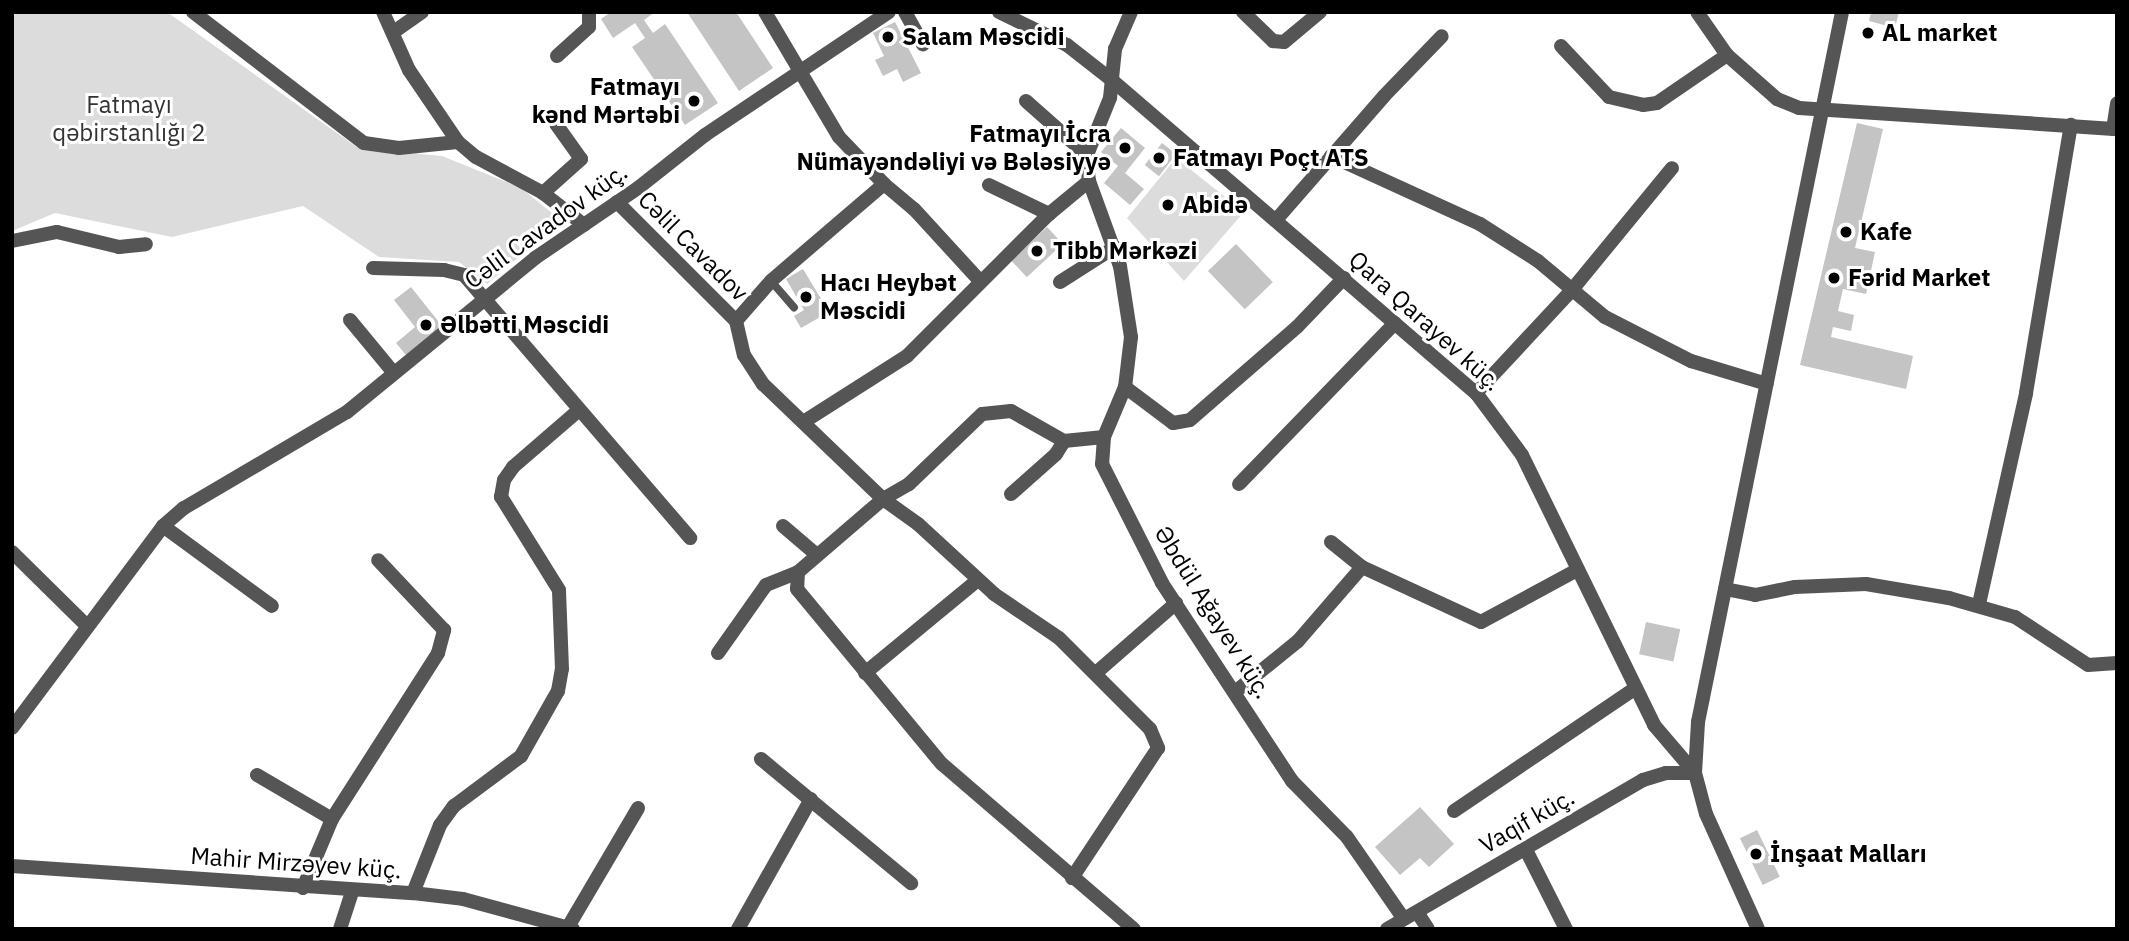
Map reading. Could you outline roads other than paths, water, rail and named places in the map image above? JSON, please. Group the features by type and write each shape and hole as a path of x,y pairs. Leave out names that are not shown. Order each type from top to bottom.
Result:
{"street":[{"path":"193,12 364,143 399,148 458,142"},
{"path":"383,12 395,31 409,71 458,142 476,157 543,193 584,225"},
{"path":"395,31 422,12"},
{"path":"557,56 589,27 589,12"},
{"path":"765,12 798,75 839,137 884,184 914,209 979,280"},
{"name":"Cəlil Cavadov küç.","path":"12,728 86,625 163,526 184,508 347,412 485,296 705,135 889,12"},
{"path":"905,12 923,44"},
{"name":"Qara Qarayev küç.","path":"999,12 1067,45 1113,81 1476,393 1522,455 1654,726 1695,773"},
{"name":"Əbdül Ağayev küç.","path":"1131,12 1115,48 1113,81 1087,155 1090,181 1115,247 1131,337 1125,387 1104,437 1102,464 1176,603 1292,781 1347,837 1410,915 1428,929"},
{"path":"1243,12 1273,41 1284,42 1320,12"},
{"path":"1697,12 1727,54 1777,99 1820,111 2115,129 2117,103"},
{"name":"Qara Qarayev küç.","path":"1758,929 1706,814 1695,773 1698,722 1842,12"},
{"path":"1276,220 1442,36"},
{"path":"1561,46 1609,97 1643,106 1657,103 1727,54"},
{"path":"1026,101 1087,155"},
{"path":"543,193 581,159 556,124"},
{"path":"1979,604 2026,393 2071,125"},
{"path":"1331,156 1480,224 1538,261 1605,317 1690,361 1767,384"},
{"path":"1476,393 1571,291 1672,168"},
{"path":"805,421 906,356 979,280 1049,214 1090,181"},
{"path":"884,184 771,281 736,321 736,337 744,355 764,384 883,499 918,524 978,580 1059,638 1097,672 1150,729 1158,748 1072,878"},
{"path":"989,184 1049,214"},
{"name":"Cəlil Cavadov","path":"617,202 736,321"},
{"path":"12,241 57,232 119,247 146,244"},
{"path":"1060,282 1115,247"},
{"path":"373,268 444,270 464,275 485,296 690,538"},
{"path":"1125,387 1172,423 1190,420 1288,336 1344,278"},
{"path":"350,320 393,372"},
{"path":"1240,484 1395,323"},
{"path":"413,893 440,825 454,806 521,756 558,691 559,590 501,497 504,480 513,467 579,410"},
{"path":"718,653 766,585 777,577 798,572 883,499 909,484 982,414 1011,411 1064,441 1104,437"},
{"path":"1011,494 1056,454 1064,441"},
{"path":"163,526 272,606"},
{"path":"783,526 817,555"},
{"path":"1331,542 1362,567 1481,621 1577,570"},
{"path":"12,552 86,625"},
{"path":"303,888 332,819 438,653 444,630 378,560"},
{"path":"1235,692 1298,641 1362,567"},
{"path":"798,572 797,589 942,764 1134,929"},
{"path":"865,673 978,580"},
{"path":"1724,589 1755,594 1795,587 1866,584 1979,604 2033,626 2088,665 2117,663"},
{"path":"1097,672 1176,603"},
{"path":"1454,811 1634,689"},
{"path":"761,759 911,883"},
{"name":"Vaqif küç.","path":"1387,929 1643,780 1666,773 1695,773"},
{"path":"257,775 332,819"},
{"path":"738,929 811,799"},
{"path":"571,928 638,808"},
{"path":"1525,848 1566,929"},
{"name":"Mahir Mirzəyev küç.","path":"12,866 303,888 413,893 463,899 571,928"},
{"path":"340,929 352,891"}],"lane":[{"path":"771,281 794,307"}],"place":[{"name":"AL market","path":"1868,33"},
{"name":"Salam Məscidi","path":"888,37"},
{"name":"Fatmayı kənd Mərtəbi","path":"694,101"},
{"name":"Fatmayı İcra Nümayəndəliyi və Bələsiyyə","path":"1125,148"},
{"name":"Fatmayı Poçt ATS","path":"1159,158"},
{"name":"Abidə","path":"1168,205"},
{"name":"Kafe","path":"1846,232"},
{"name":"Tibb Mərkəzi","path":"1037,251"},
{"name":"Fərid Market","path":"1834,278"},
{"name":"Hacı Heybət Məscidi","path":"806,297"},
{"name":"Əlbətti Məscidi","path":"426,325"},
{"name":"İnşaat Malları","path":"1756,854"}],"park label":[{"name":"Fatmayı qəbirstanlığı 2","path":"129,119"}]}
